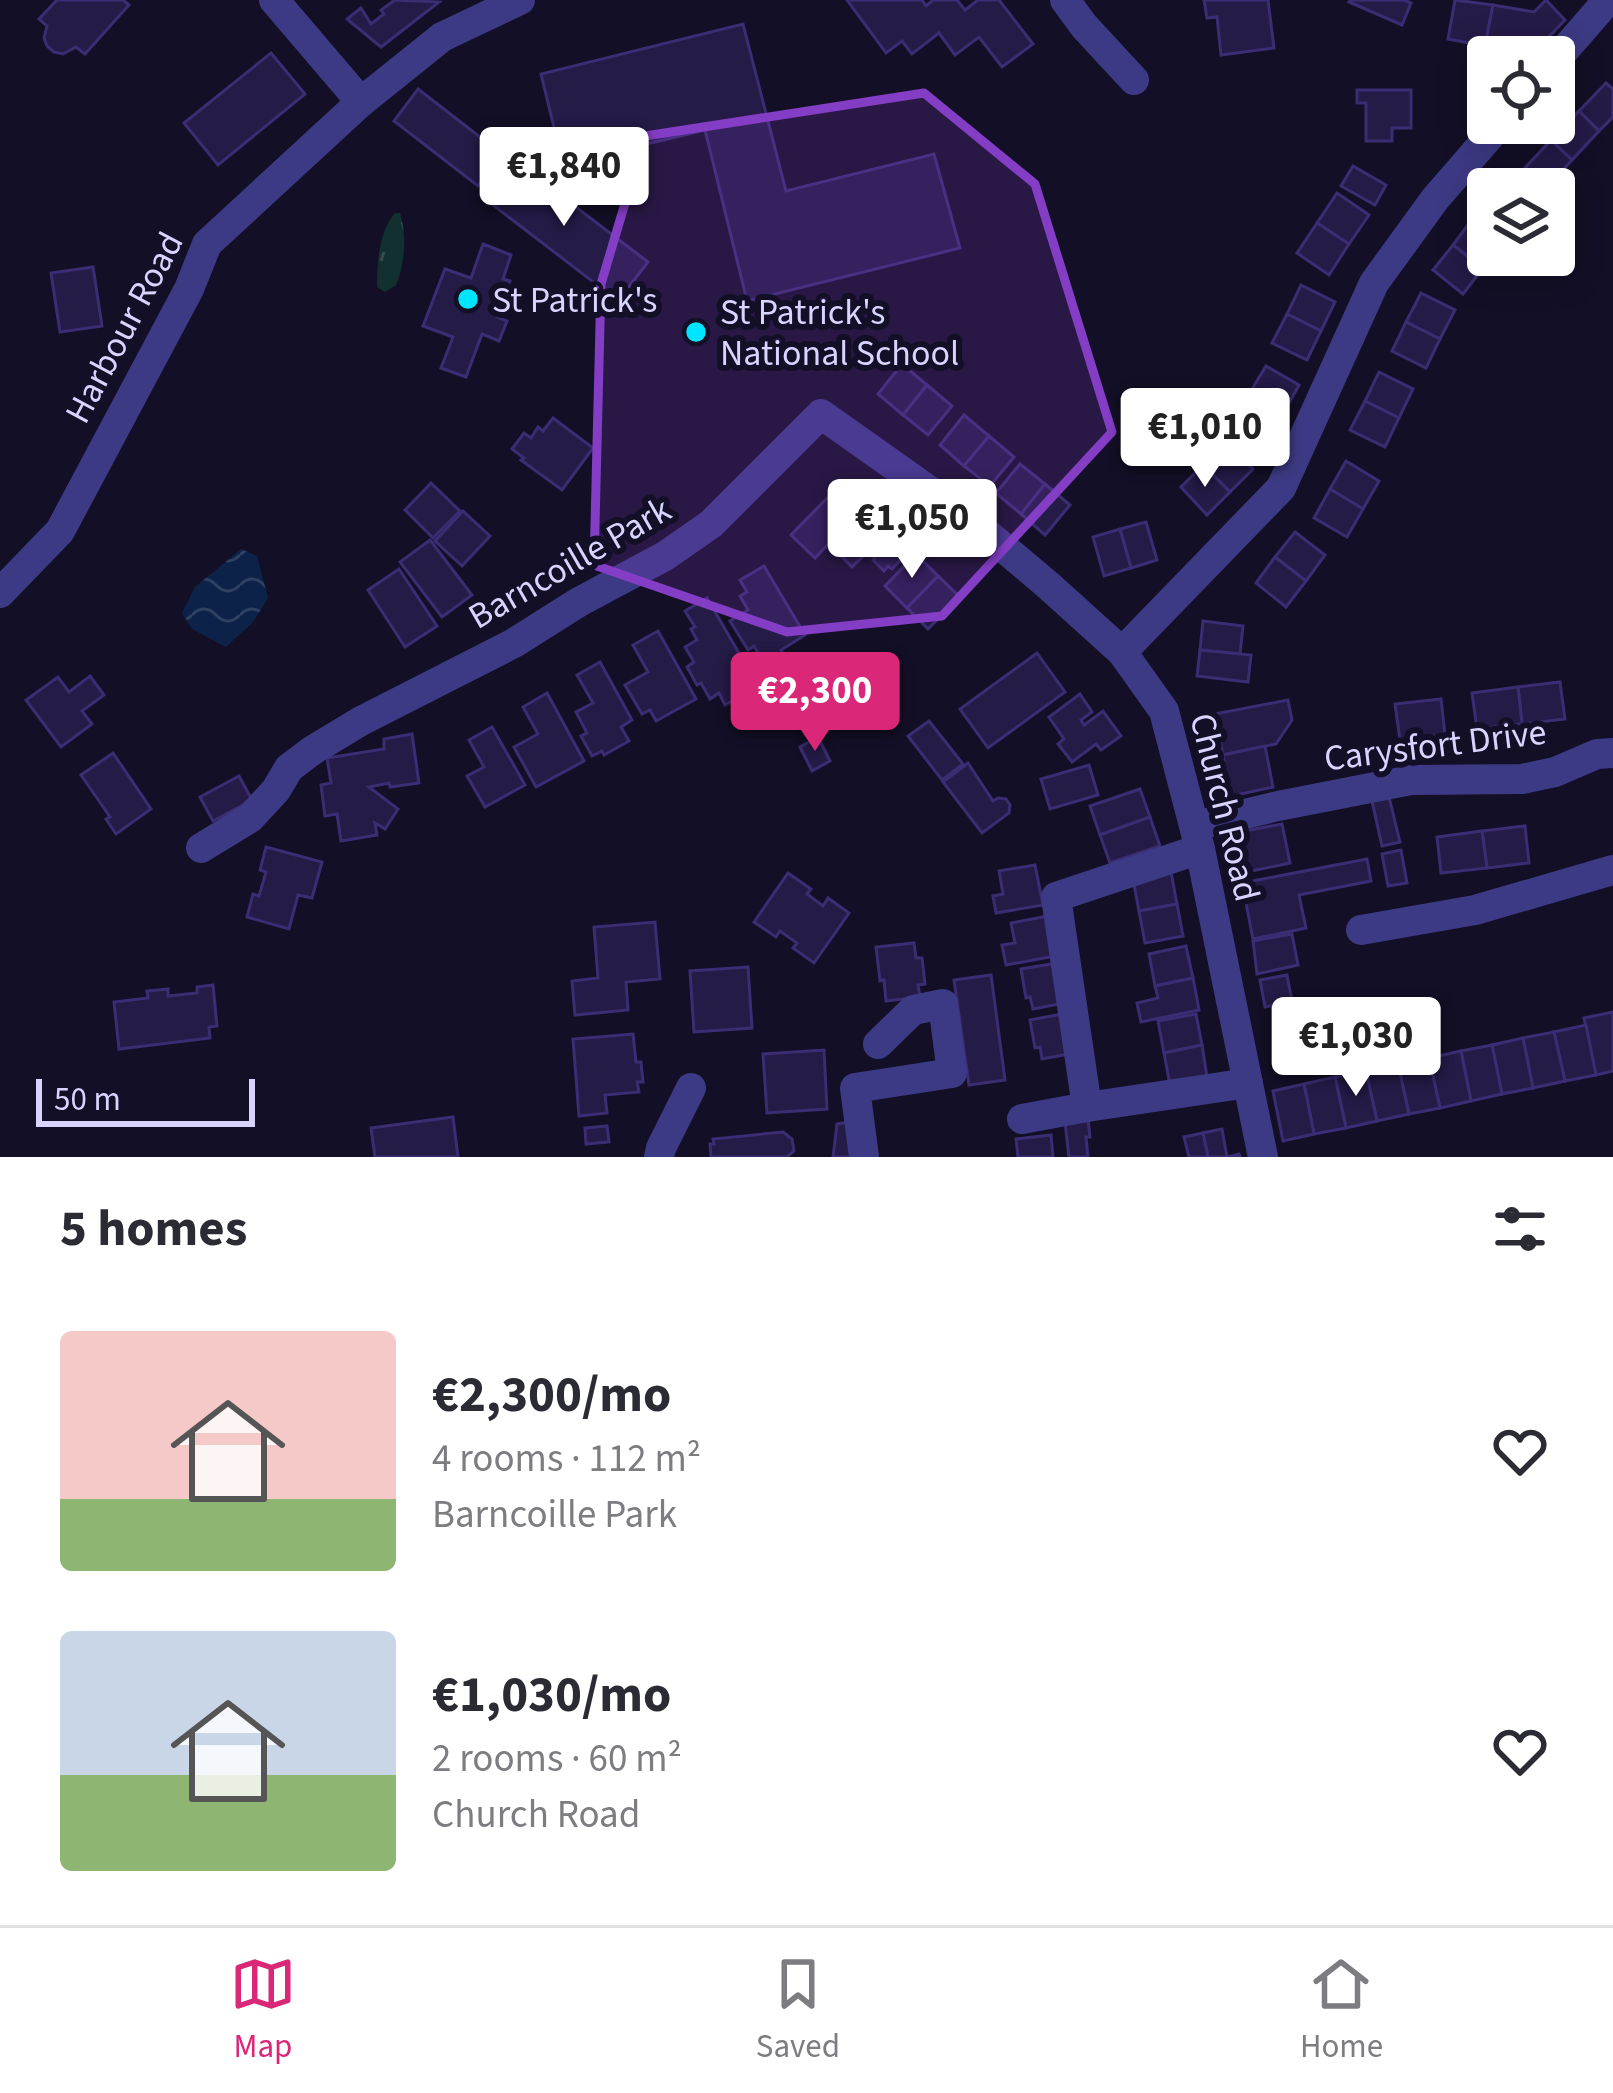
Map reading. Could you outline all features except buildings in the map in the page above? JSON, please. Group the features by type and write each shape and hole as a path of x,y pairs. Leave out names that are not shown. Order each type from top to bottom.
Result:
{"street":[{"path":"274,0 361,102"},
{"name":"Harbour Road","path":"0,592 60,531 189,289 207,244 361,102 442,37 520,0"},
{"path":"1064,0 1134,80"},
{"path":"1575,38 1608,0"},
{"path":"1122,652 1281,488 1374,283 1483,144"},
{"name":"Church Road","path":"821,414 972,520 1122,652 1164,711 1198,838 1263,1157"},
{"name":"Barncoille Park","path":"201,848 250,818 290,768 313,750 514,643 665,556 711,524 821,414"},
{"name":"Carysfort Drive","path":"1087,1107 1056,897 1278,806 1411,780 1522,779 1613,753"},
{"path":"1361,930 1475,910 1613,870"},
{"path":"864,1157 856,1088 952,1072 943,1004 913,1010 878,1044"},
{"path":"1022,1119 1248,1083"},
{"path":"659,1157 691,1088"}],"highlighted area":[{"path":"924,93 1035,184 1112,432 942,616 787,632 594,565 601,284 645,136"}],"green space":[{"path":"395,213 400,213 402,222 403,258 396,285 385,292 377,287 378,258 385,229"}],"water":[{"path":"241,549 257,556 268,598 253,622 226,647 192,629 182,613 195,587"}],"place":[{"name":"St Patrick's","path":"468,299"},
{"name":"St Patrick's National School","path":"696,332"}]}
